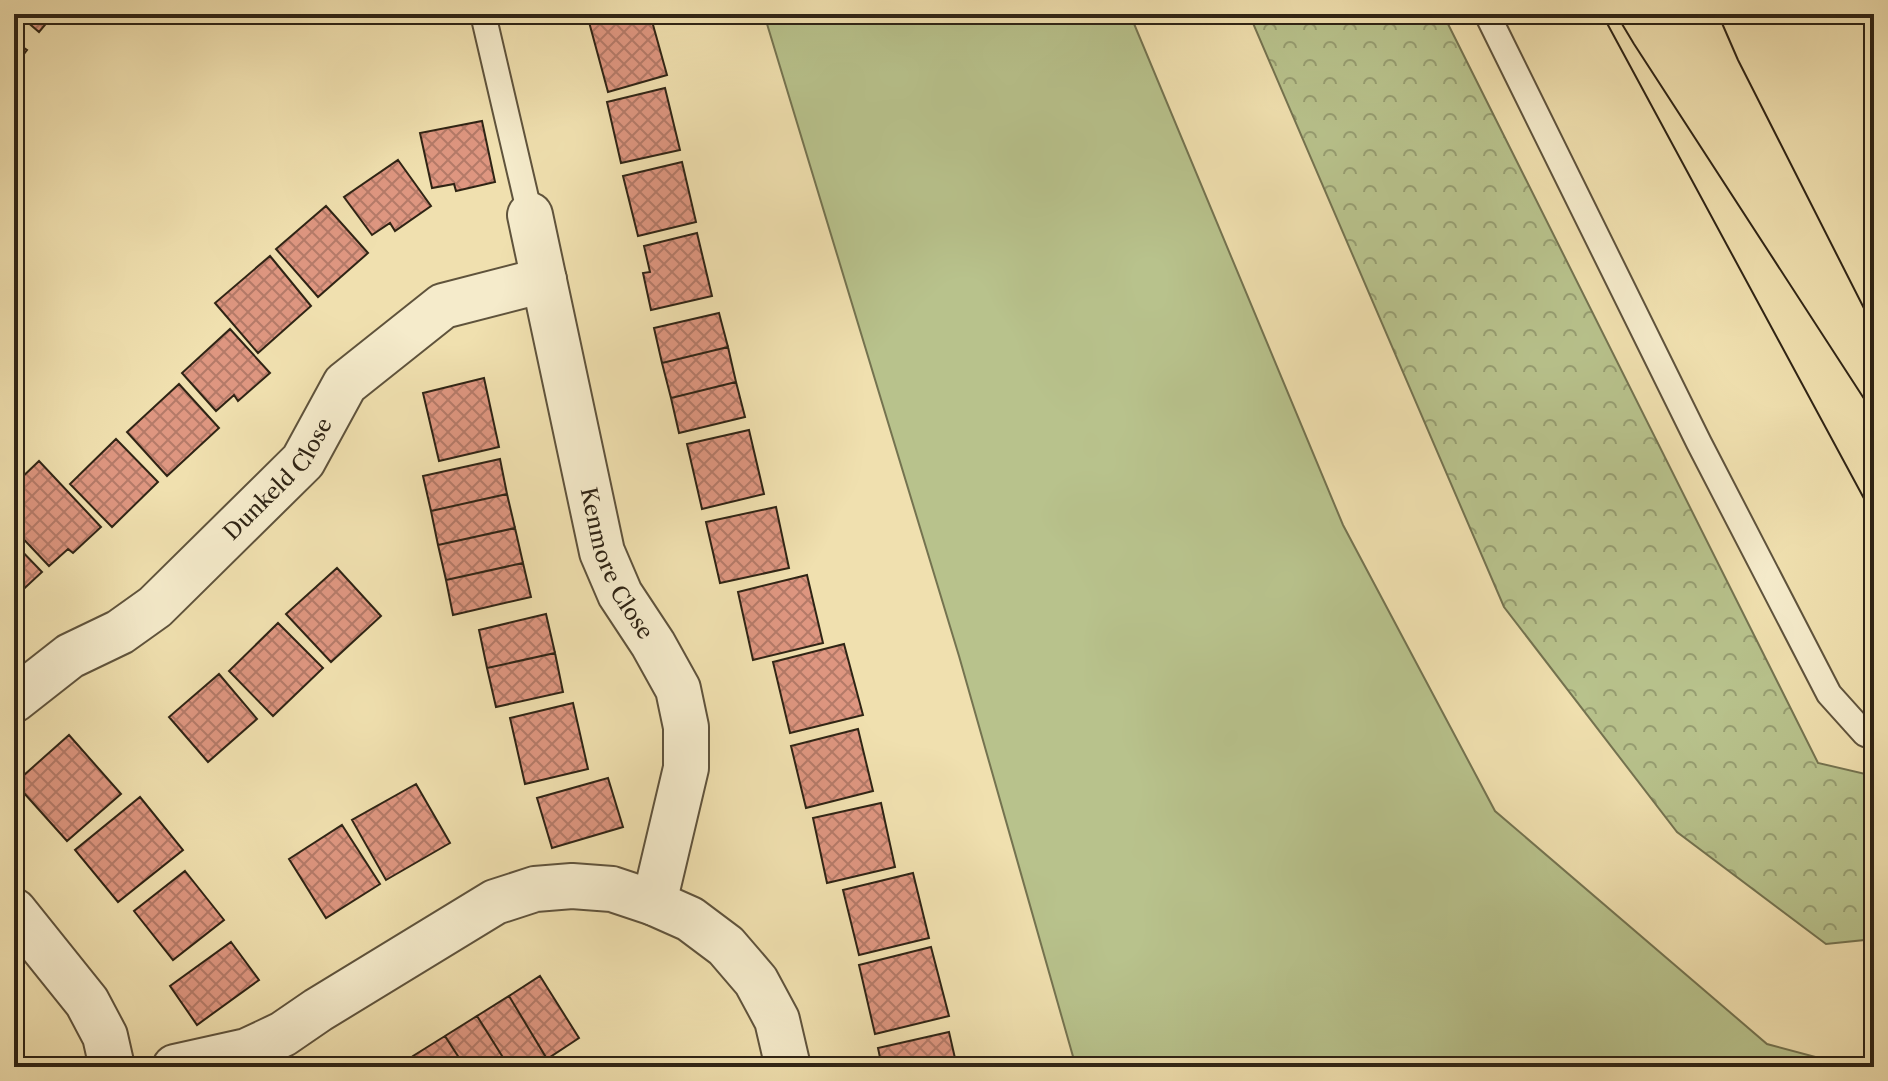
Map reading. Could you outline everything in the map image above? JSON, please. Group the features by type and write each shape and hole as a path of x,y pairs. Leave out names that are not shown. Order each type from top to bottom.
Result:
{"street":[{"name":"Kenmore Close","path":"530,215 602,552 620,594 678,689 686,727 686,768 654,903"},
{"name":"Dunkeld Close","path":"14,700 70,656 120,632 155,607 303,461 345,384 443,306 544,280"},
{"path":"175,1067 247,1051 283,1034 495,902 535,889 572,886 612,889 654,903 690,919 726,946 756,981 777,1020 788,1067"},
{"path":"14,911 87,1002 105,1036 112,1067"}],"lane":[{"path":"483,14 530,215"},
{"path":"1487,14 1699,443 1829,694 1865,734 1874,736"}],"green space":[{"path":"764,14 1130,14 1343,525 1495,811 1767,1044 1853,1067 1076,1067 959,656"},
{"path":"1249,14 1443,14 1818,763 1874,776 1874,939 1826,944 1677,832 1504,607"}],"building":[{"path":"18,14 54,14 39,32"},
{"path":"616,14 650,14 667,75 608,92 589,22"},
{"path":"14,41 27,50 14,67"},
{"path":"665,88 680,150 621,163 607,102"},
{"path":"482,121 495,182 456,191 454,184 432,188 420,133"},
{"path":"398,160 431,206 395,231 390,223 372,235 344,197"},
{"path":"682,162 696,222 638,236 623,176"},
{"path":"326,206 368,253 318,297 276,249"},
{"path":"697,233 712,296 651,310 643,273 650,272 644,246"},
{"path":"270,256 311,306 258,353 215,303"},
{"path":"719,313 728,347 662,363 654,328"},
{"path":"230,329 270,373 238,401 234,395 216,411 182,373"},
{"path":"728,347 736,382 671,398 662,363"},
{"path":"484,378 499,447 439,461 423,393"},
{"path":"736,382 745,417 679,433 671,398"},
{"path":"179,384 219,428 167,476 127,432"},
{"path":"749,430 764,494 702,509 687,444"},
{"path":"116,439 158,482 112,527 70,484"},
{"path":"500,459 507,494 431,511 423,476"},
{"path":"39,461 101,527 73,553 68,549 49,566 14,529 14,485"},
{"path":"507,494 515,528 438,545 431,511"},
{"path":"776,507 789,568 720,583 706,522"},
{"path":"515,528 523,563 446,580 438,545"},
{"path":"14,543 42,572 14,598"},
{"path":"523,563 531,597 453,615 446,580"},
{"path":"337,568 381,616 331,662 286,614"},
{"path":"807,575 823,643 753,660 738,592"},
{"path":"546,614 555,653 487,668 479,630"},
{"path":"278,623 323,668 273,716 229,671"},
{"path":"844,644 863,715 790,733 773,662"},
{"path":"555,653 563,692 496,707 487,668"},
{"path":"219,674 257,719 208,762 169,717"},
{"path":"573,703 588,769 525,784 510,718"},
{"path":"858,729 873,791 806,808 791,746"},
{"path":"69,735 121,794 67,841 15,783"},
{"path":"608,778 623,827 552,848 537,798"},
{"path":"416,784 450,843 386,880 352,820"},
{"path":"140,797 183,850 118,902 75,850"},
{"path":"881,803 895,867 827,883 813,818"},
{"path":"342,825 380,884 326,918 289,859"},
{"path":"185,871 224,920 173,960 134,911"},
{"path":"913,873 929,938 859,955 843,890"},
{"path":"231,942 259,980 197,1025 170,986"},
{"path":"931,947 949,1016 875,1034 859,965"},
{"path":"540,976 579,1038 547,1059 509,996"},
{"path":"509,996 547,1059 534,1067 509,1067 477,1016"},
{"path":"477,1016 509,1067 465,1067 445,1036"},
{"path":"949,1032 957,1067 882,1067 878,1048"},
{"path":"445,1036 465,1067 420,1067 413,1056"}],"tram line":[{"path":"1602,14 1874,517"},
{"path":"1616,14 1874,414"},
{"path":"1718,14 1738,60 1874,328"}]}
